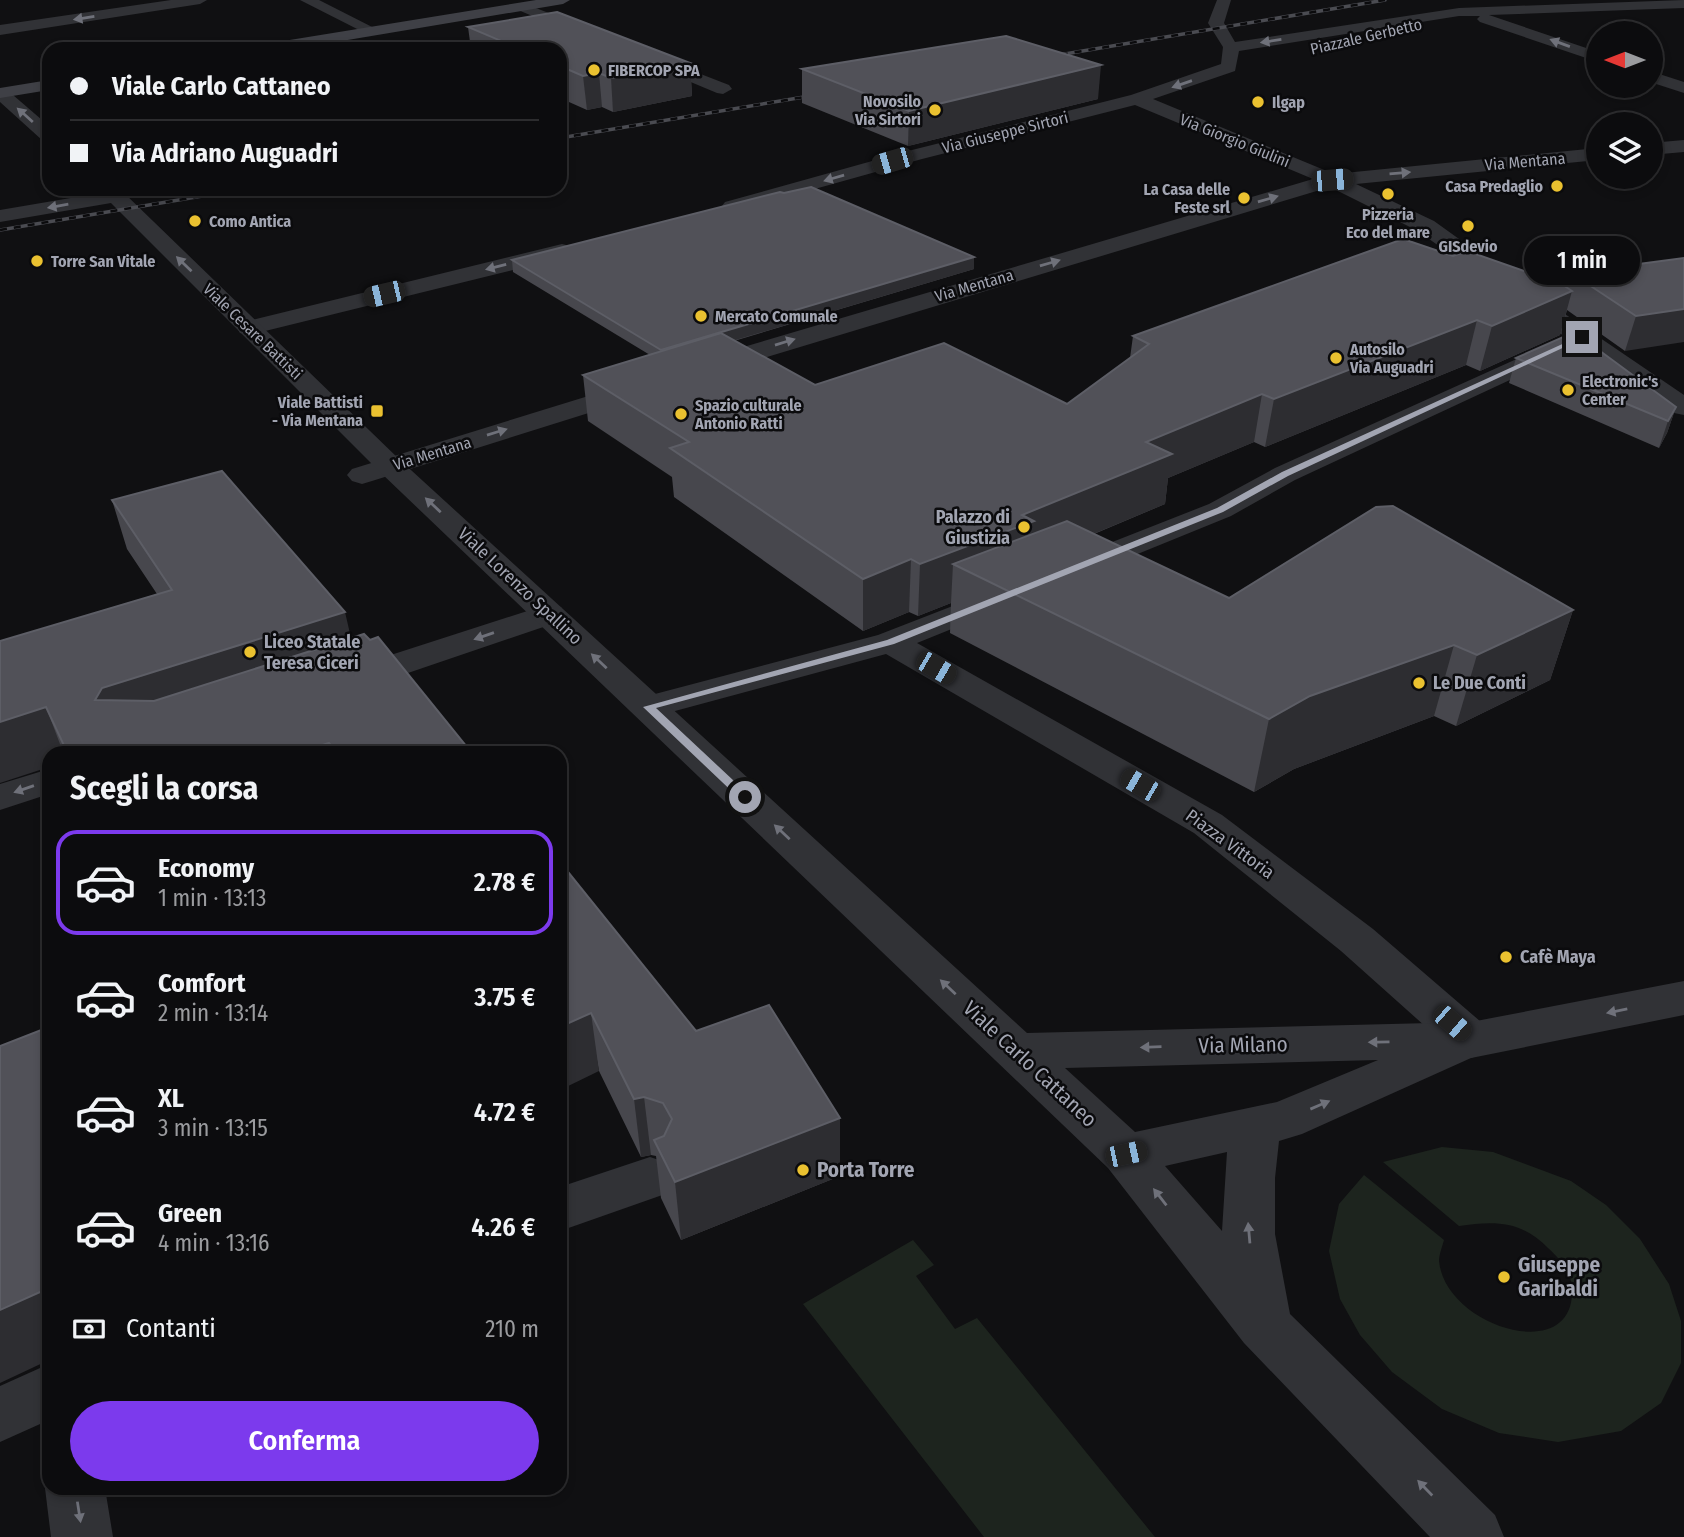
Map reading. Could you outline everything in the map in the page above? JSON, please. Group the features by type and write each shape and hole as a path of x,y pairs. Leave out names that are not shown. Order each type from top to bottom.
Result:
{"main road":[{"path":"307,42 563,0"},
{"path":"0,93 42,86"}],"street":[{"path":"0,30 200,0"},
{"path":"307,0 372,31"},
{"path":"1224,0 1216,23 1231,47"},
{"name":"Piazzale Gerbetto","path":"1231,47 1459,12 1684,5"},
{"path":"523,7 723,89"},
{"path":"1540,8 1523,30 1586,53"},
{"name":"Piazzale Gerbetto","path":"1459,12 1523,30"},
{"name":"Piazzale Gerbetto","path":"1267,58 1421,22 1523,30"},
{"name":"Via Giuseppe Sirtori","path":"711,212 915,155 1137,99 1235,66 1231,47"},
{"path":"1663,81 1684,88"},
{"path":"0,93 42,130"},
{"name":"Via Giorgio Giulini","path":"1137,99 1332,180 1426,226 1684,407"},
{"path":"1663,148 1684,146"},
{"name":"Via Mentana","path":"686,373 872,315 1332,180 1586,155"},
{"path":"0,216 93,196"},
{"name":"Viale Cesare Battisti","path":"116,196 249,328 376,471"},
{"path":"249,328 581,246"},
{"path":"649,707 890,642 1220,510 1285,474 1582,337"},
{"name":"Via Mentana","path":"376,471 659,382"},
{"name":"Viale Lorenzo Spallino","path":"376,471 549,614 649,707"},
{"path":"319,691 549,614"},
{"name":"Piazza Vittoria","path":"890,642 1208,824 1356,940 1471,1040"},
{"name":"Viale Carlo Cattaneo","path":"649,707 1126,1154 1173,1214 1236,1286 1264,1325 1473,1537"},
{"path":"0,798 42,783"},
{"name":"Via Milano","path":"1015,1051 1471,1040 1684,998"},
{"name":"Via Milano","path":"1126,1154 1285,1121 1471,1040"},
{"path":"1256,1127 1249,1178 1248,1234 1264,1325"},
{"path":"567,1207 650,1178"},
{"path":"0,1415 42,1394"},
{"path":"76,1495 82,1537"}],"shaded area":[{"path":"1442,1147 1493,1152 1571,1181 1606,1205 1640,1239 1669,1284 1681,1321 1681,1363 1661,1403 1621,1431 1558,1442 1499,1433 1442,1409 1392,1372 1360,1335 1340,1299 1329,1251 1339,1204 1364,1175 1444,1240 1439,1261 1446,1284 1462,1304 1483,1319 1507,1328 1531,1332 1552,1328 1566,1315 1572,1293 1569,1274 1558,1258 1538,1239 1517,1227 1495,1223 1459,1226 1383,1162"},
{"path":"913,1240 934,1265 916,1276 955,1329 977,1318 1155,1537 984,1537 803,1304"}],"building":[{"path":"557,12 690,63 611,78 599,73 583,76 567,69 567,42 503,42 468,27"},
{"path":"1006,36 1101,65 909,111 802,69"},
{"name":"Mercato Comunale","path":"811,187 974,257 661,350 512,260 780,192"},
{"path":"1403,239 1453,256 1467,251 1524,271 1539,269 1572,291 1492,326 1477,320 1274,399 1262,394 1146,442 1172,454 1022,515 1034,521 920,564 911,559 863,579 670,448 689,442 583,375 721,333 815,385 944,343 1067,404 1149,344 1133,336"},
{"path":"1684,258 1684,309 1636,316 1571,273"},
{"path":"1588,326 1597,331 1577,334 1676,407 1668,421 1516,358"},
{"path":"222,471 345,612 102,688 95,700 154,701 364,634 370,640 378,637 466,746 331,746 329,743 319,746 64,746 46,707 0,722 0,641 172,590 112,500"},
{"path":"1393,506 1573,610 1477,655 1454,645 1310,696 1269,719 953,564 1067,521 1229,598 1376,507"},
{"path":"567,871 696,1031 769,1005 840,1118 675,1182 654,1140 664,1136 672,1119 663,1103 644,1097 634,1099 591,1013 567,1024"},
{"path":"42,1030 42,1291 0,1310 0,1046"}],"railway":[{"path":"1047,57 1385,0"},
{"path":"567,137 822,94"},
{"path":"0,230 202,196"}],"place":[{"name":"FIBERCOP SPA","path":"594,70"},
{"name":"Ilgap","path":"1258,102"},
{"name":"Novosilo Via Sirtori","path":"935,110"},
{"name":"Casa Predaglio","path":"1557,186"},
{"name":"Pizzeria Eco del mare","path":"1388,194"},
{"name":"La Casa delle Feste srl","path":"1244,198"},
{"name":"Como Antica","path":"195,221"},
{"name":"GISdevio","path":"1468,226"},
{"name":"Torre San Vitale","path":"37,261"},
{"name":"Mercato Comunale","path":"701,316"},
{"name":"Autosilo Via Auguadri","path":"1336,358"},
{"name":"Electronic's Center","path":"1568,390"},
{"name":"Viale Battisti - Via Mentana","path":"377,411"},
{"name":"Spazio culturale Antonio Ratti","path":"681,414"},
{"name":"Palazzo di Giustizia","path":"1024,527"},
{"name":"Liceo Statale Teresa Ciceri","path":"250,652"},
{"name":"Le Due Conti","path":"1419,683"},
{"name":"Cafè Maya","path":"1506,957"},
{"name":"Porta Torre","path":"803,1170"},
{"name":"Giuseppe Garibaldi","path":"1504,1277"}],"route":[{"path":"745,797 649,707 890,642 1220,510 1285,474 1582,337"}]}
